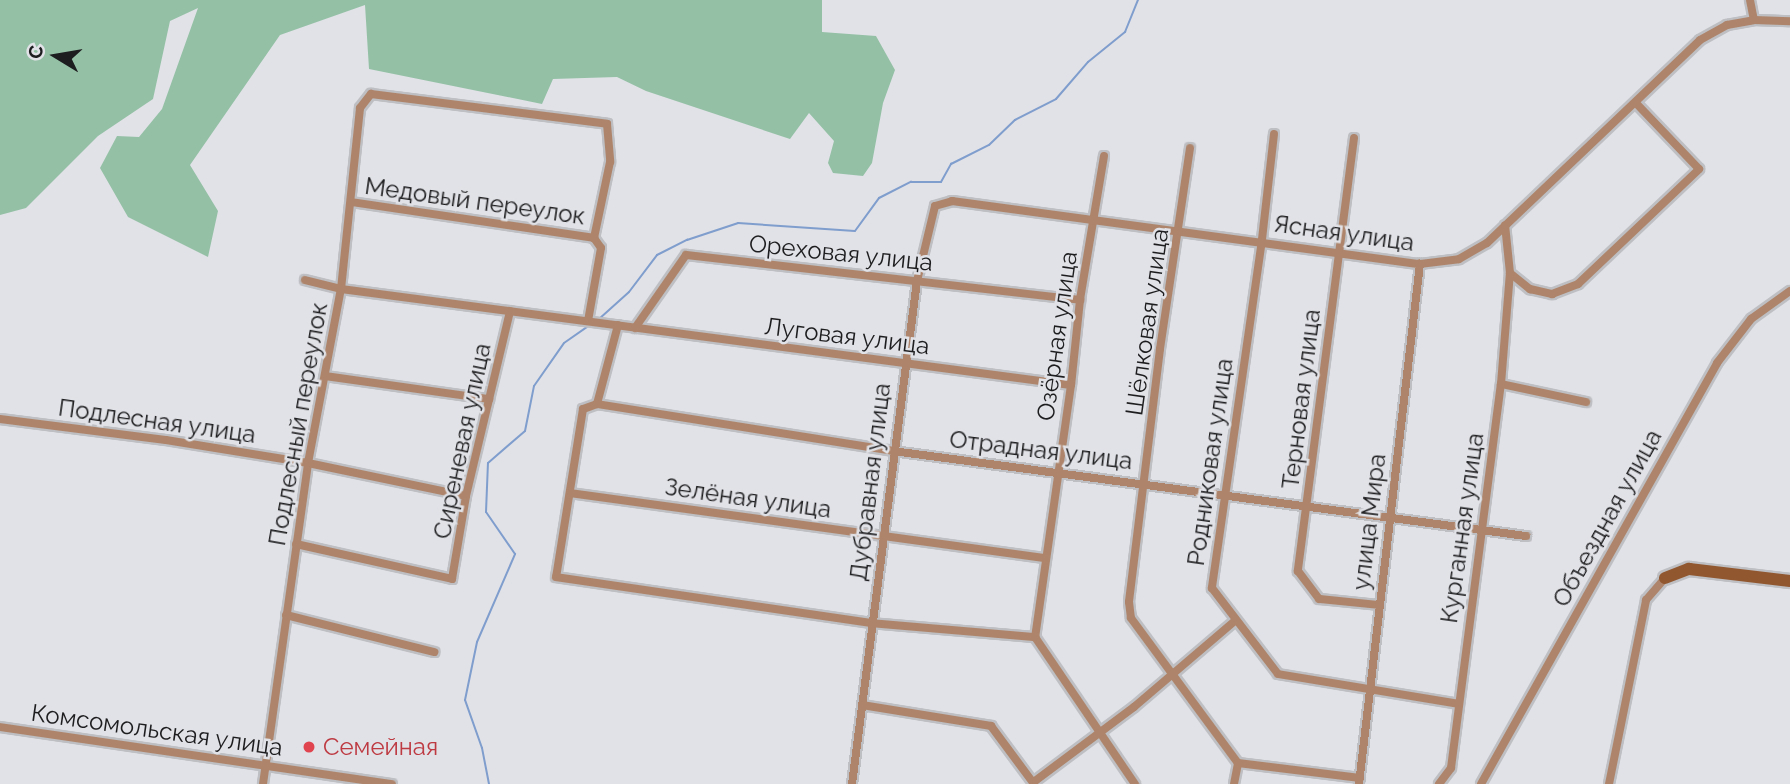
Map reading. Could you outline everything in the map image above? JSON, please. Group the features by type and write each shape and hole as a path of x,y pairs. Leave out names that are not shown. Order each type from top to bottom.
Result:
{"street":[{"path":"1750,0 1754,20 1790,20"},
{"name":"Ясная улица","path":"952,201 1262,240 1420,264 1459,259 1487,243 1700,40 1727,25 1754,20"},
{"name":"Подлесный переулок","path":"263,784 308,463 341,289 360,108 371,94 607,124 610,162 594,238"},
{"path":"1510,273 1530,289 1552,294 1578,284 1699,169 1636,103"},
{"name":"Родниковая улица","path":"1273,134 1262,240 1212,588 1278,674 1459,704"},
{"name":"Терновая улица","path":"1353,138 1298,571 1319,599 1379,605"},
{"name":"Шёлковая улица","path":"1190,148 1160,349 1129,602 1130,618 1238,763"},
{"name":"Озёрная улица","path":"1035,637 1071,386 1080,300 1104,156"},
{"name":"Дубравная улица","path":"852,784 917,281 935,206 952,201"},
{"name":"Медовый переулок","path":"351,202 594,238"},
{"name":"Курганная улица","path":"1439,784 1451,768 1480,529 1501,384 1510,273 1505,225"},
{"path":"305,280 341,289 588,321 601,248 594,238"},
{"name":"Ореховая улица","path":"635,328 686,255 1080,300"},
{"name":"улица Мира","path":"1359,781 1420,264"},
{"name":"Объездная улица","path":"1481,784 1717,363 1751,319 1790,291"},
{"name":"Сиреневая улица","path":"296,544 452,579 466,496 510,311"},
{"name":"Луговая улица","path":"588,321 1071,386"},
{"path":"618,325 597,404 583,409 556,577 871,623 1035,637 1135,784"},
{"path":"325,376 489,399"},
{"path":"1501,384 1586,402"},
{"name":"Отрадная улица","path":"597,404 893,451 1526,536"},
{"name":"Подлесная улица","path":"0,419 166,440 308,463 466,496"},
{"name":"Зелёная улица","path":"570,493 1046,558"},
{"path":"1609,784 1646,600 1665,578 1689,569 1790,581"},
{"path":"286,615 434,652"},
{"path":"862,705 991,726 1035,783 1236,620"},
{"name":"Комсомольская улица","path":"0,727 392,784"},
{"path":"1234,784 1238,763 1359,781"}],"green space":[{"path":"0,0 822,0 822,32 876,36 895,70 883,103 872,163 863,176 833,173 828,163 834,141 809,113 790,139 646,91 617,77 553,79 542,104 369,69 365,5 280,35 190,165 218,211 208,257 128,217 100,168 117,136 139,137 162,109 198,8 170,21 153,99 98,136 26,208 0,215"}],"waterway":[{"path":"599,319 629,292 657,255 687,240 738,223 855,231 879,198 911,182 941,182 951,164 989,145 1015,120 1056,99 1088,62 1125,32 1138,0"},
{"path":"489,784 482,748 465,700 477,642 515,554 486,512 488,463 525,431 534,386 564,343 591,324"}],"place":[{"name":"Семейная","path":"309,747"}]}
